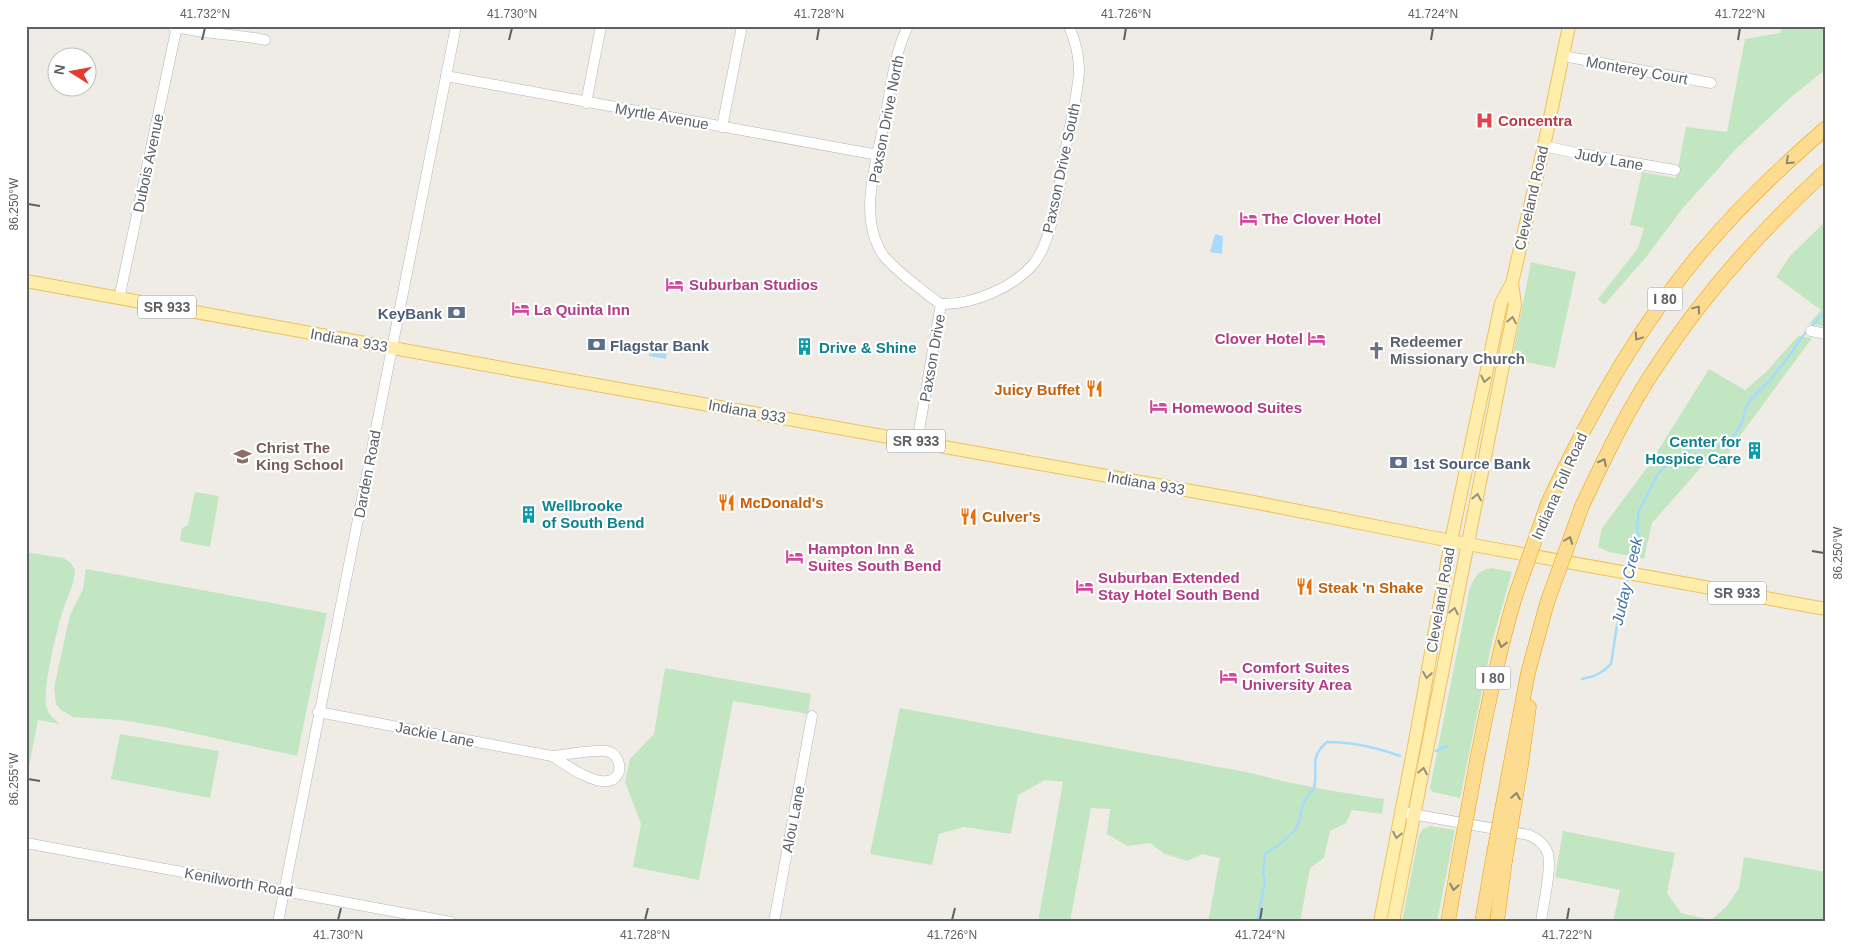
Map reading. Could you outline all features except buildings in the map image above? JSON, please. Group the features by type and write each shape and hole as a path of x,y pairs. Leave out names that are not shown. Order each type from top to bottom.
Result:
{"highway":[{"name":"Indiana Toll Road","path":"1448,922 1493,678 1515,597 1548,504 1568,461 1605,390 1637,339 1676,284 1708,244 1746,203 1826,128"},
{"name":"Indiana Toll Road","path":"1482,922 1499,860 1528,673 1547,603 1582,506 1622,426 1654,370 1680,333 1713,288 1756,238 1826,171"},
{"path":"1497,922 1499,860"}],"main road":[{"name":"Cleveland Road","path":"1380,922 1450,541 1501,303 1512,282 1544,146 1568,26"},
{"name":"Indiana 933","path":"26,281 1296,510 1468,544"},
{"name":"Cleveland Road","path":"1393,922 1515,305 1512,282"},
{"name":"SR 933","path":"1468,544 1826,608"}],"street":[{"name":"Darden Road","path":"278,922 318,712 393,348 456,26"},
{"path":"586,103 601,26"},
{"path":"722,128 742,26"},
{"name":"Paxson Drive North","path":"869,214 870,196 897,58 908,26"},
{"name":"Paxson Drive South","path":"941,304 956,304 993,293 1013,283 1035,261 1042,248 1052,217 1078,83 1078,53 1070,26"},
{"path":"175,27 206,33 253,37 265,40"},
{"name":"Dubois Avenue","path":"119,299 175,27"},
{"name":"Monterey Court","path":"1562,56 1711,83"},
{"name":"Myrtle Avenue","path":"446,76 722,128 878,155"},
{"name":"Judy Lane","path":"1544,146 1675,170"},
{"name":"Paxson Drive","path":"869,214 873,235 884,257 941,304 917,442"},
{"path":"1811,331 1826,334"},
{"name":"Jackie Lane","path":"318,712 552,756 604,751 613,753 618,758 620,766 614,778 609,781 600,781 575,770 552,756"},
{"name":"Alou Lane","path":"774,922 812,716"},
{"path":"1401,812 1529,835 1537,839 1543,844 1549,856 1541,922"},
{"name":"Kenilworth Road","path":"26,844 451,922"}],"green space":[{"path":"1782,26 1826,26 1826,69 1790,98 1735,150 1683,208 1646,257 1604,305 1598,299 1638,248 1644,228 1630,225 1642,172 1676,178 1686,127 1727,132 1745,39 1780,33"},
{"path":"1826,221 1826,327 1809,324 1821,310 1776,277 1790,256"},
{"path":"1531,262 1576,272 1555,368 1512,359"},
{"path":"1798,336 1812,338 1731,448 1726,468 1704,464 1652,523 1644,559 1610,552 1598,547 1602,528 1649,465 1709,369 1745,390 1766,372"},
{"path":"195,492 219,496 210,547 180,541 182,528 188,525"},
{"path":"26,552 63,558 70,562 75,570 72,586 57,632 46,689 47,709 60,724 38,720 26,782"},
{"path":"1492,568 1512,572 1492,642 1460,798 1433,792 1430,788 1469,592 1476,576 1482,571"},
{"path":"86,569 327,613 297,756 164,727 121,720 73,717 61,710 56,704 54,688 70,615 83,589"},
{"path":"665,668 811,694 808,714 733,701 699,880 633,867 641,824 625,782 630,759 654,734"},
{"path":"900,708 1251,773 1317,788 1384,799 1382,814 1352,810 1346,823 1330,831 1324,858 1310,868 1300,922 1208,922 1220,858 1202,854 1187,861 1165,854 1150,843 1127,846 1107,834 1110,809 1091,808 1070,922 1038,922 1063,782 1045,780 1018,795 1011,834 964,827 939,834 932,865 870,854"},
{"path":"120,734 219,751 210,798 111,779"},
{"path":"1430,826 1455,830 1437,922 1402,922 1419,835 1423,829"},
{"path":"1563,831 1675,853 1667,893 1681,913 1711,920 1726,907 1739,888 1744,857 1826,872 1826,922 1613,922 1620,890 1555,877"}],"water":[{"path":"1215,234 1223,236 1222,254 1210,252"},
{"path":"651,347 667,350 666,359 649,356"}],"waterway":[{"name":"Juday Creek","path":"1630,569 1634,550 1639,542 1637,526 1639,511 1659,472 1675,458 1691,449 1707,449 1728,444 1741,425 1747,404 1770,380 1801,338 1826,311"},
{"name":"Juday Creek","path":"1582,679 1594,676 1611,664 1617,625 1621,616 1628,577"},
{"name":"Juday Creek","path":"1257,922 1265,881 1263,874 1265,854 1295,830 1304,803 1314,788 1316,758 1321,748 1327,742 1355,744 1400,756"},
{"name":"Juday Creek","path":"1436,751 1447,746"}],"place":[{"name":"Concentra","path":"1484,120"},
{"name":"The Clover Hotel","path":"1248,218"},
{"name":"Suburban Studios","path":"675,284"},
{"name":"La Quinta Inn","path":"520,309"},
{"name":"KeyBank","path":"456,313"},
{"name":"Clover Hotel","path":"1317,338"},
{"name":"Flagstar Bank","path":"596,345"},
{"name":"Drive & Shine","path":"805,347"},
{"name":"Redeemer Missionary Church","path":"1376,350"},
{"name":"Juicy Buffet","path":"1094,389"},
{"name":"Homewood Suites","path":"1158,407"},
{"name":"Center for Hospice Care","path":"1755,450"},
{"name":"Christ The King School","path":"242,456"},
{"name":"1st Source Bank","path":"1399,463"},
{"name":"McDonald's","path":"726,502"},
{"name":"Wellbrooke of South Bend","path":"528,514"},
{"name":"Culver's","path":"968,516"},
{"name":"Hampton Inn & Suites South Bend","path":"794,557"},
{"name":"Suburban Extended Stay Hotel South Bend","path":"1084,586"},
{"name":"Steak 'n Shake","path":"1304,587"},
{"name":"Comfort Suites University Area","path":"1228,676"}]}
